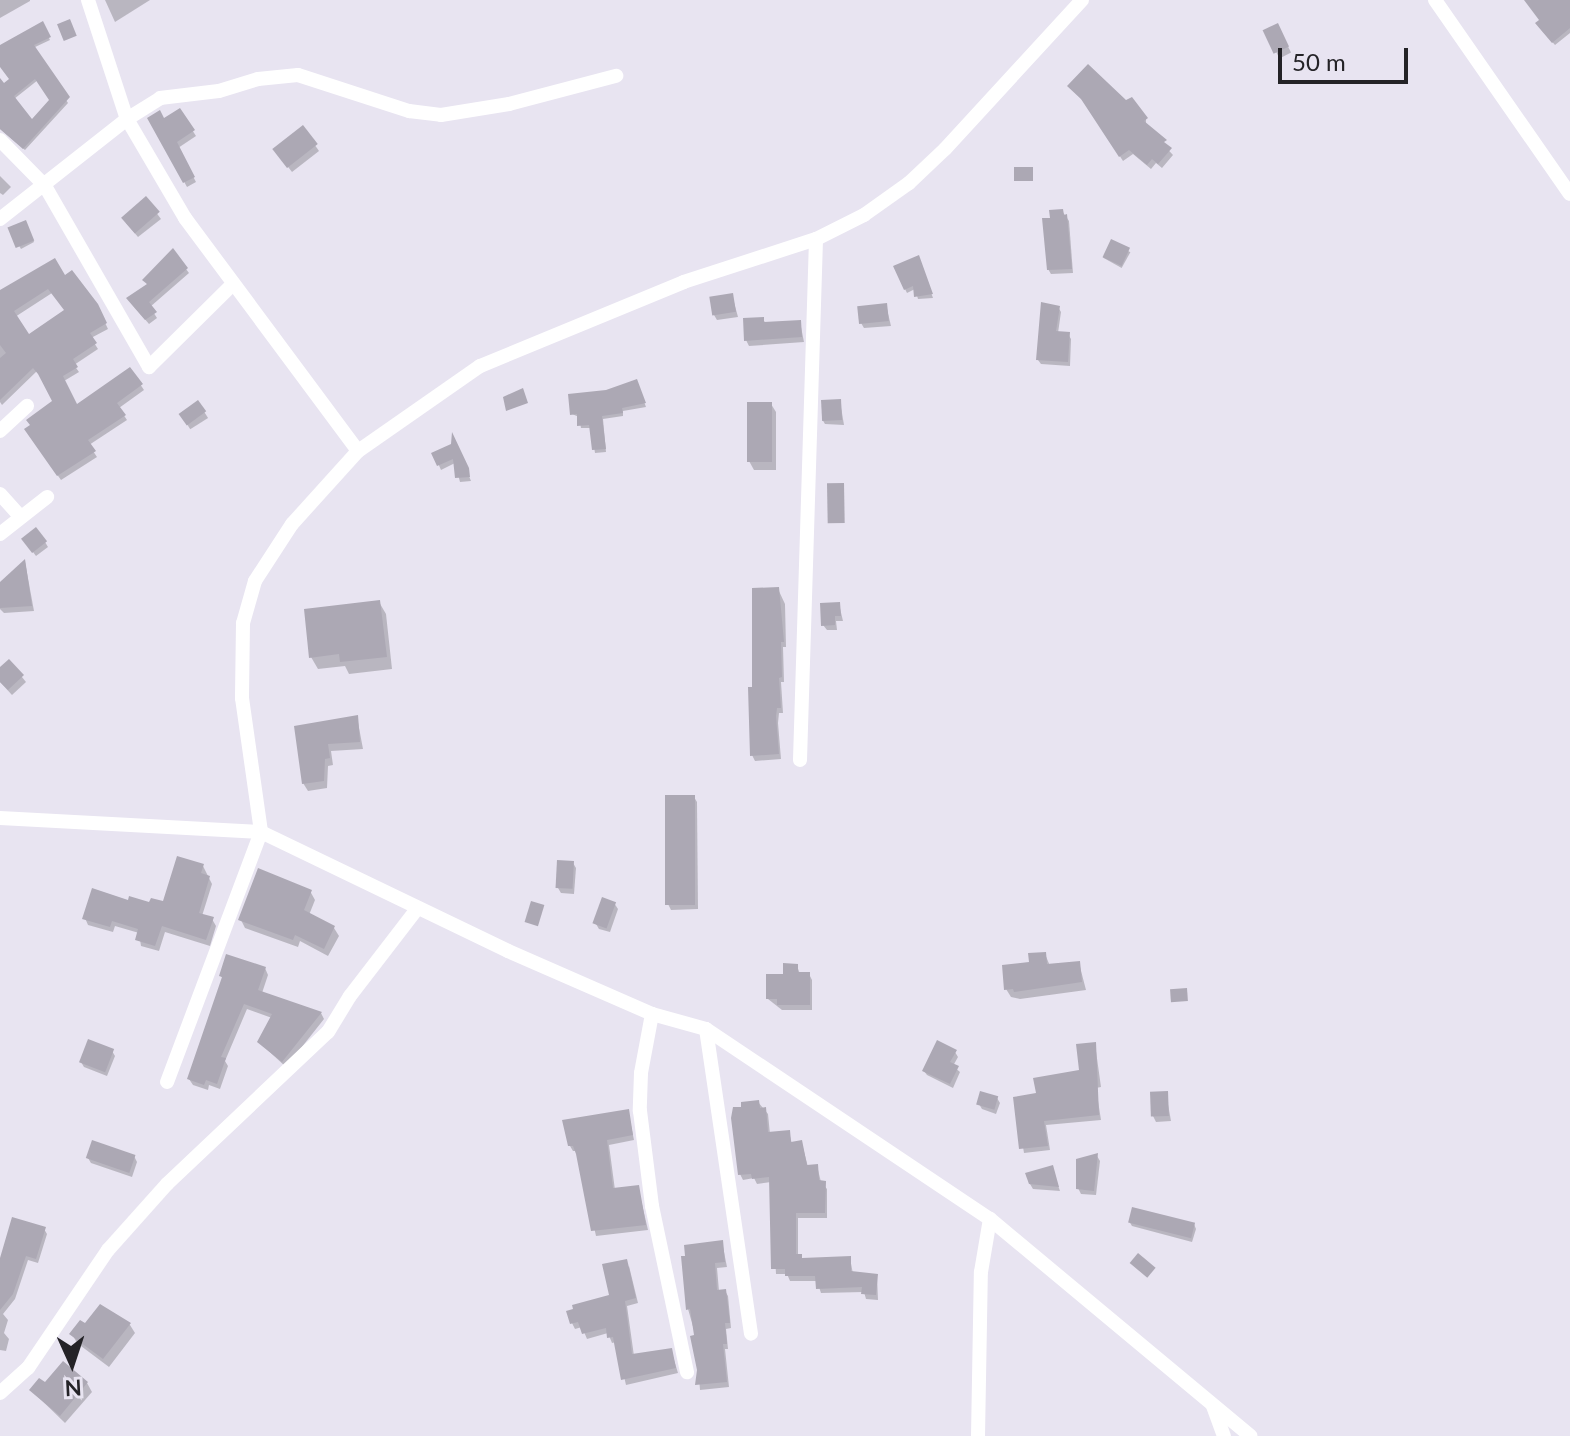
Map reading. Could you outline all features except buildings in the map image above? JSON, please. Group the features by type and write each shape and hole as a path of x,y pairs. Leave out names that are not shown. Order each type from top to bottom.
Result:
{"street":[{"path":"88,0 127,119 185,218 358,451"},
{"path":"167,1082 261,832 242,698 241,642 255,581 292,524 358,451 480,366 684,282 816,239 864,215 909,183 1082,0"},
{"path":"1435,0 1570,194"},
{"path":"0,219 127,119 160,98 219,91 258,79 298,75 409,111 441,115 509,104 616,76"},
{"path":"0,140 45,186 149,367 232,285"},
{"path":"800,760 816,239"},
{"path":"0,431 27,406"},
{"path":"0,494 21,517"},
{"path":"0,534 47,497"},
{"path":"0,818 261,832 417,909 652,1014 706,1029 990,1219 1250,1436"},
{"path":"0,1393 28,1368 108,1250 167,1184 328,1032 350,996 417,909"},
{"path":"652,1014 641,1073 642,1141 687,1372"},
{"path":"706,1029 751,1334"},
{"path":"978,1436 981,1272 990,1219"},
{"path":"1212,1404 1224,1436"}]}
